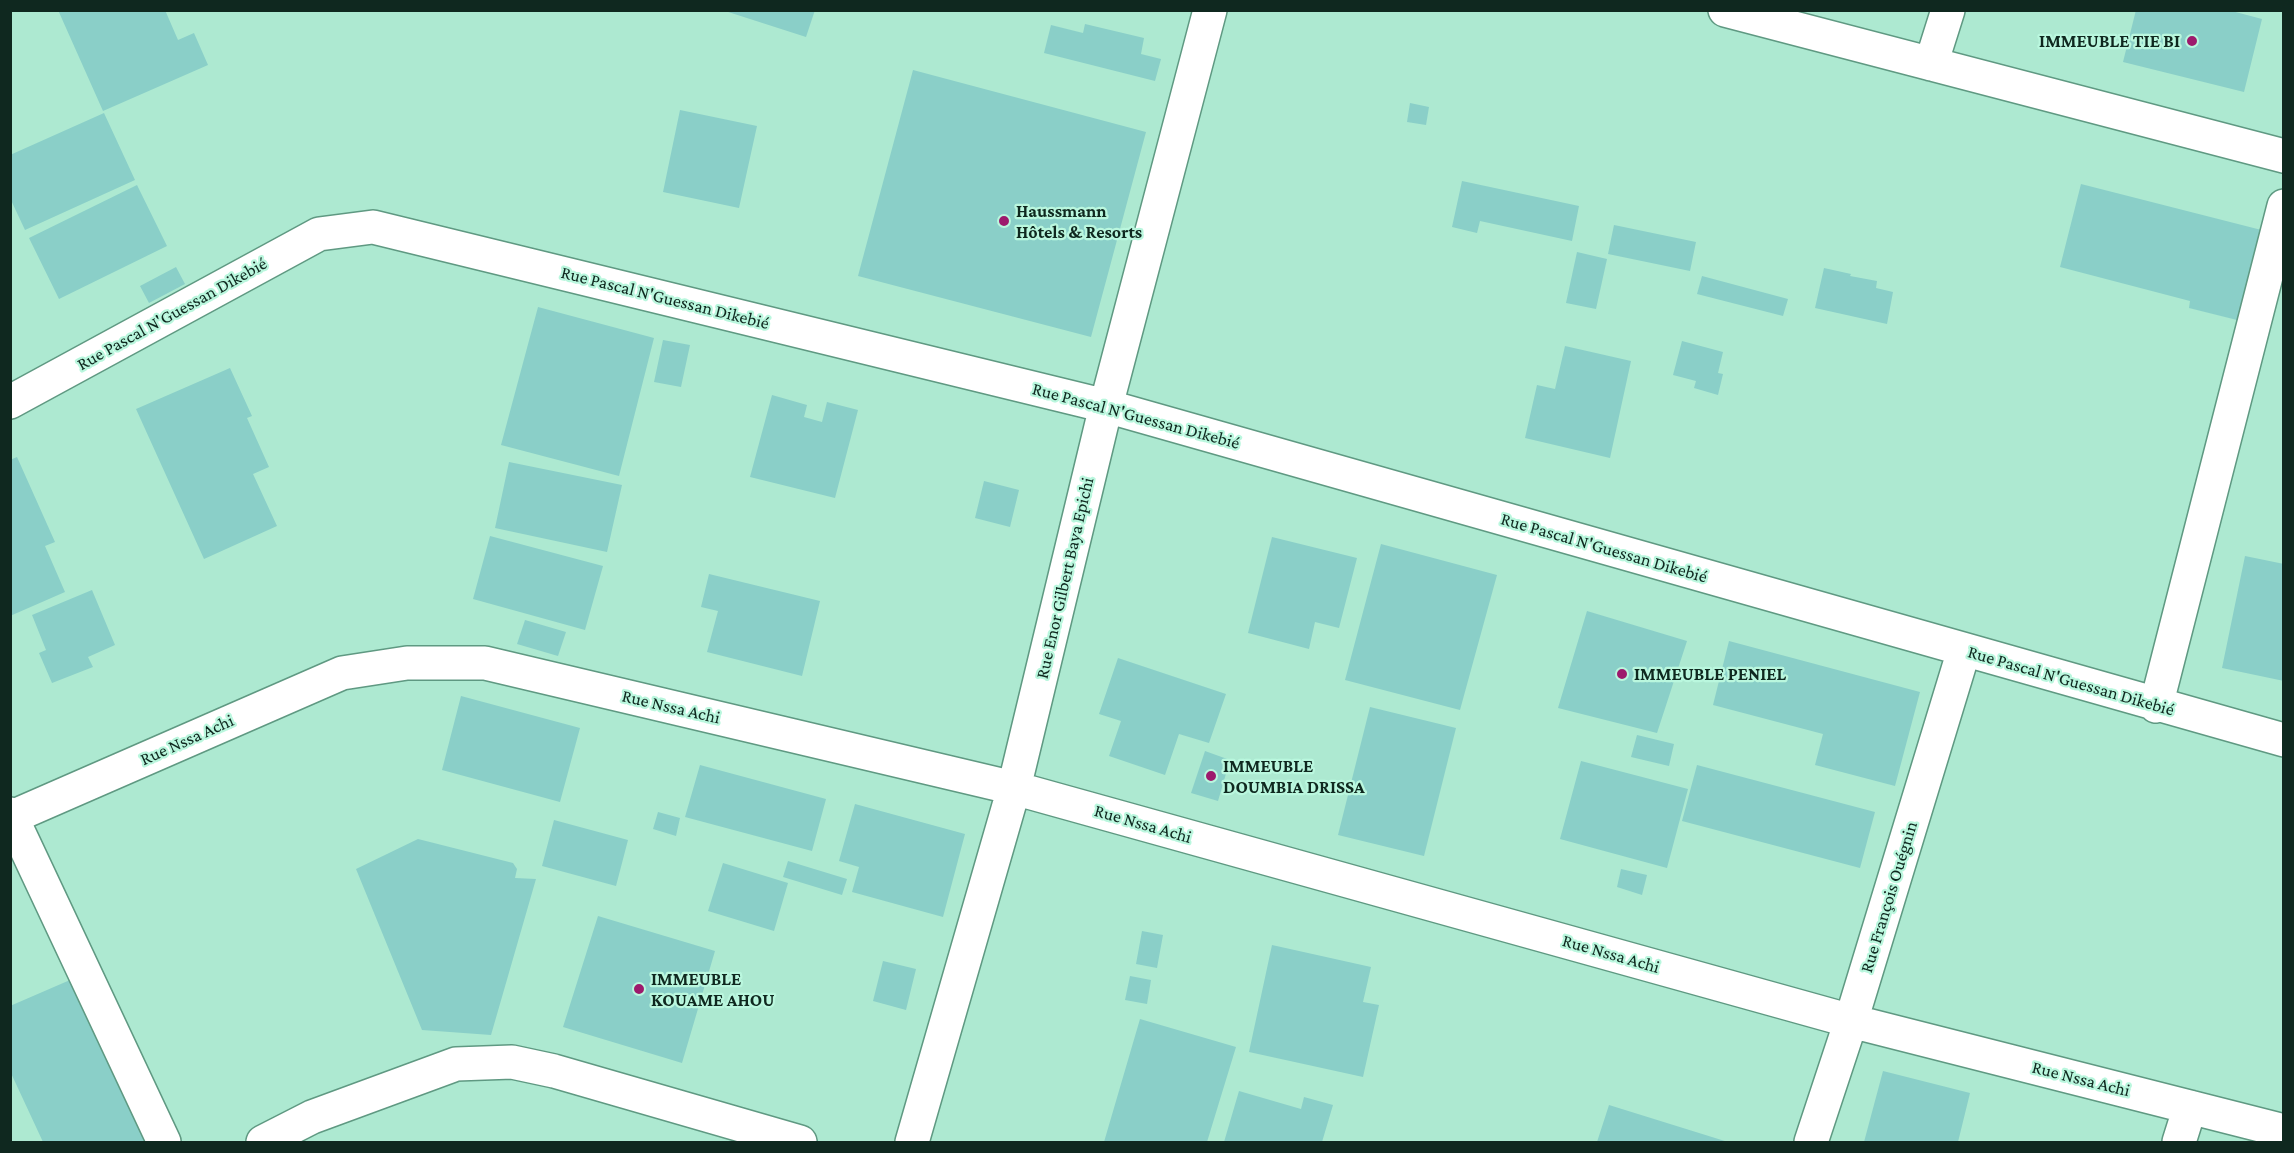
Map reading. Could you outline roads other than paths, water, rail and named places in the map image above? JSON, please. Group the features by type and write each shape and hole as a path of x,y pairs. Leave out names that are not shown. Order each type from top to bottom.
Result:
{"street":[{"name":"Rue Enor Gilbert Baya Epichi","path":"912,1143 1014,788 1106,406 1210,10"},
{"path":"1725,10 2283,156"},
{"path":"1931,64 1948,10"},
{"path":"2156,706 2283,206"},
{"name":"Rue Pascal N'Guessan Dikebié","path":"10,402 319,234 373,227 1106,406 2156,706 2283,740"},
{"name":"Rue François Ouégnin","path":"1810,1143 1851,1021 1964,650"},
{"name":"Rue Nssa Achi","path":"11,816 342,673 407,663 485,663 1014,788 1851,1021 2283,1131"},
{"path":"11,816 165,1143"},
{"path":"263,1143 312,1117 456,1064 512,1062 554,1071 800,1143"},
{"path":"2179,1143 2190,1107"}],"place":[{"name":"IMMEUBLE TIE BI","path":"2192,41"},
{"name":"Haussmann Hôtels & Resorts","path":"1004,221"},
{"name":"IMMEUBLE PENIEL","path":"1622,674"},
{"name":"IMMEUBLE DOUMBIA DRISSA","path":"1211,776"},
{"name":"IMMEUBLE KOUAME AHOU","path":"639,989"}]}
